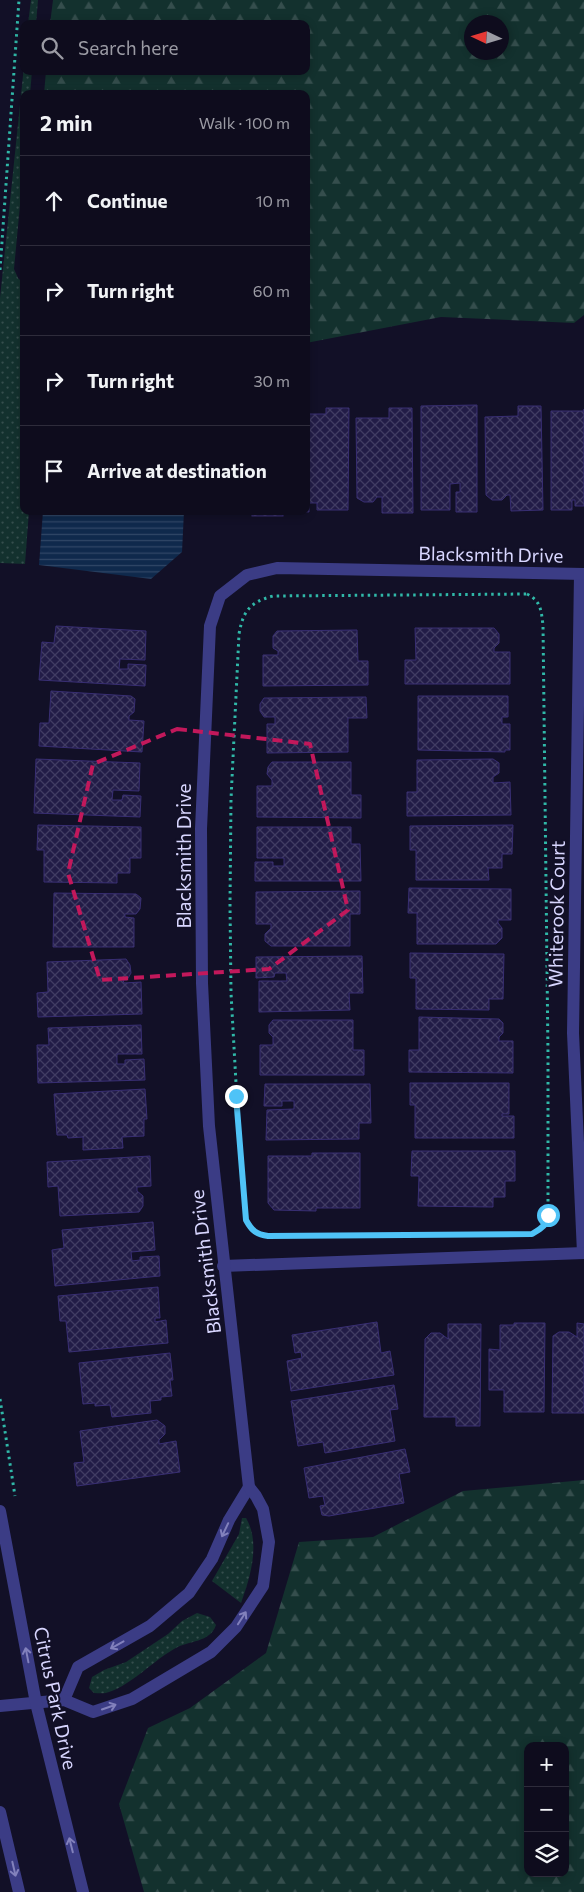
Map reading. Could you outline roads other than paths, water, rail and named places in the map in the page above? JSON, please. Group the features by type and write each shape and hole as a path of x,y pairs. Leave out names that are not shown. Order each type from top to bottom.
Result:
{"street":[{"name":"Blacksmith Drive","path":"0,1706 64,1700 93,1712 132,1699 211,1652 236,1627 263,1586 269,1542 263,1509 249,1487 208,1126 202,983 201,829 210,626 220,596 247,575 277,568 582,574"},
{"name":"Whiterook Court","path":"582,574 573,1033 584,1253"},
{"path":"223,1266 584,1253"},
{"path":"64,1700 78,1667 150,1626 189,1593 212,1558 230,1520 249,1487"},
{"name":"Citrus Park Drive","path":"0,1511 36,1703 83,1892"},
{"path":"0,1812 19,1892"}],"water":[{"path":"43,515 184,515 182,552 151,579 39,565"}]}
